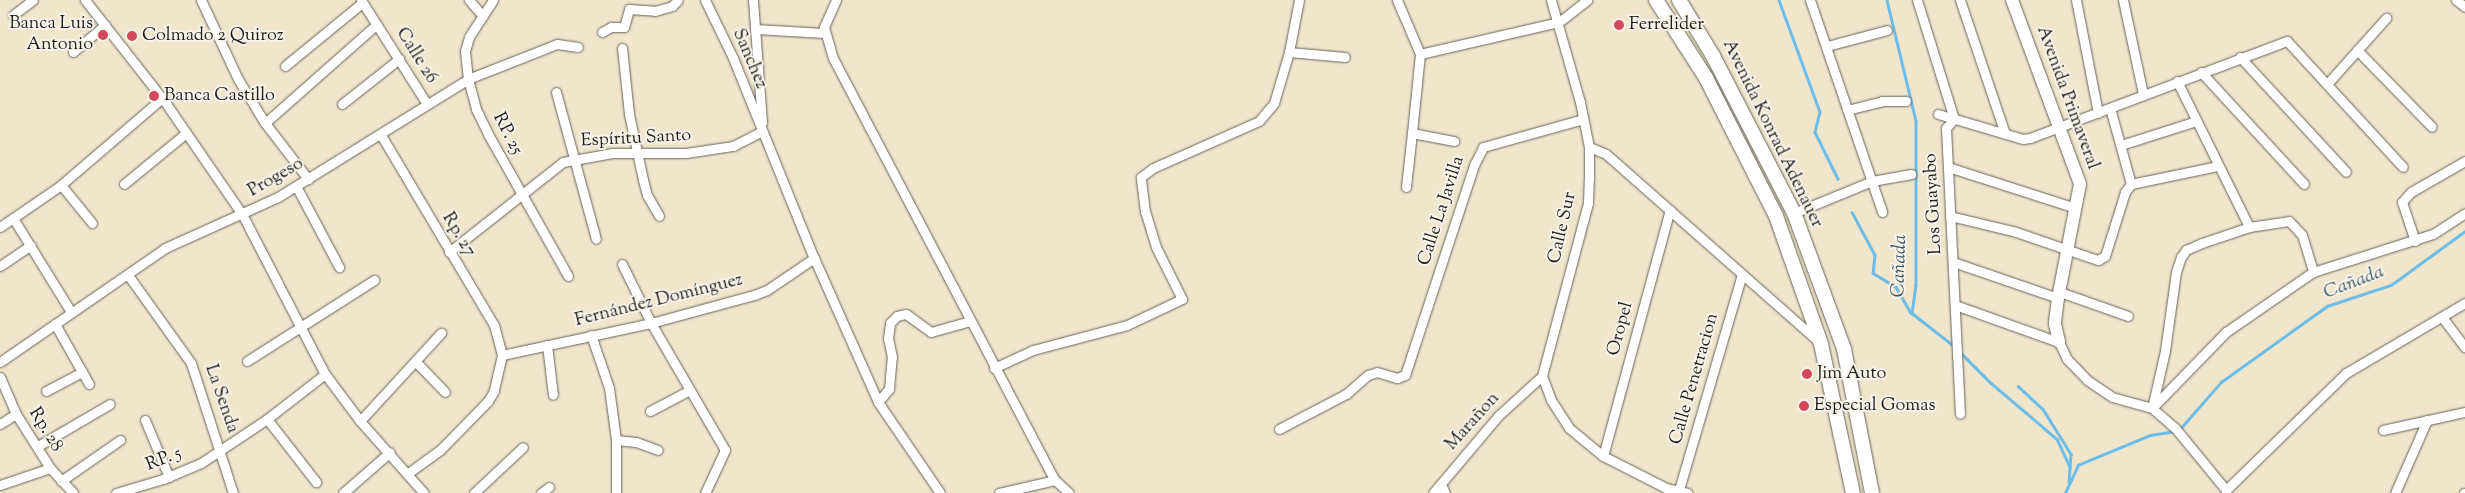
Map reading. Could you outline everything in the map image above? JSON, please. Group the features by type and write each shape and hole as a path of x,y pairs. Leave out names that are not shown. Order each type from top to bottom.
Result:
{"main road":[{"name":"Avenida Konrad Adenauer","path":"1656,0 1706,78 1776,216 1821,344 1853,493"},
{"name":"Avenida Konrad Adenauer","path":"1679,0 1713,56 1794,214 1844,349 1872,493"}],"street":[{"path":"13,15 33,0"},
{"path":"85,0 162,98 242,214 265,252 299,325 325,374 360,421 390,452 420,491"},
{"path":"201,0 238,79 265,123 308,179"},
{"path":"469,0 483,16"},
{"name":"RP. 25","path":"493,0 465,50 468,79 476,109 521,195 568,276"},
{"path":"602,32 611,26 624,27 629,9 655,11 672,6 678,0"},
{"name":"Sanchez","path":"705,0 762,131 814,258 878,402 940,493"},
{"path":"754,0 762,131"},
{"path":"836,0 825,20 824,33 833,58 994,368 1055,480 1069,493"},
{"path":"994,368 1033,350 1127,325 1182,299 1156,247 1145,212 1141,176 1153,168 1260,121 1274,103 1289,52 1299,0"},
{"path":"1397,0 1420,54 1406,187"},
{"name":"Calle Sur","path":"1542,376 1588,203 1589,147 1559,22 1551,0"},
{"path":"1420,54 1559,22 1587,0"},
{"path":"1810,0 1882,212"},
{"path":"1917,0 1954,119"},
{"path":"1960,0 2005,134"},
{"name":"Avenida Primaveral","path":"2012,0 2080,184 2055,324 2059,342 2067,359 2087,380 2112,397 2152,408"},
{"path":"2076,0 2098,113"},
{"path":"2123,0 2144,94"},
{"path":"2456,0 2465,7"},
{"path":"286,66 362,1"},
{"name":"Calle 26","path":"362,1 427,104"},
{"path":"2327,84 2386,18"},
{"path":"265,123 377,24"},
{"path":"73,52 105,25"},
{"path":"756,29 824,33"},
{"path":"1827,46 1887,30"},
{"path":"1938,114 2023,139 2060,129 2177,81 2287,41 2403,167"},
{"name":"Progeso","path":"0,362 180,239 242,214 296,186 468,79 557,44 578,47"},
{"path":"622,48 626,97 647,195 659,216"},
{"path":"2357,50 2432,128"},
{"path":"1289,52 1345,57"},
{"path":"2240,57 2346,172"},
{"path":"342,104 399,59"},
{"path":"2201,72 2304,184"},
{"path":"2177,81 2249,227"},
{"path":"556,92 596,239"},
{"path":"0,227 61,185 162,98"},
{"path":"1847,110 1882,101 1906,101"},
{"path":"2110,108 2131,184"},
{"name":"Calle La Javilla","path":"1279,429 1346,394 1368,375 1377,372 1397,378 1405,375 1474,165 1483,147 1583,119"},
{"name":"Los Guayabo","path":"1954,119 1946,128 1960,414"},
{"path":"2121,145 2196,121"},
{"name":"Espíritu Santo","path":"448,252 563,162 573,158 612,153 686,154 733,146 762,131"},
{"path":"124,184 186,132"},
{"path":"1412,133 1454,142"},
{"name":"Rp. 27","path":"381,134 448,252 494,324 502,355"},
{"path":"1589,147 1606,154 1821,344"},
{"path":"2415,241 2402,202 2411,192 2465,161"},
{"path":"1950,216 2068,249 2098,260 2104,257 2125,192 2131,184 2218,166"},
{"path":"1948,167 2076,208"},
{"path":"1794,214 1872,182 1911,174"},
{"path":"61,185 92,223"},
{"path":"296,186 339,267"},
{"name":"Oropel","path":"1603,456 1670,210"},
{"path":"2152,408 2226,332 2312,272 2415,241 2433,234 2465,213"},
{"path":"13,218 71,312"},
{"path":"2152,408 2165,351 2176,272 2181,257 2186,250 2249,227 2289,221 2302,235 2312,272"},
{"path":"0,266 31,245"},
{"name":"Fernández Domínguez","path":"502,355 651,323 767,290 814,258"},
{"path":"1953,262 2128,316"},
{"path":"622,264 651,323 725,450 705,493"},
{"name":"Calle Penetracion","path":"1681,492 1742,274"},
{"name":"La Senda","path":"128,275 191,363 234,493"},
{"path":"247,360 299,325 374,280"},
{"path":"2152,408 2175,428 2226,491 2346,372 2465,303"},
{"path":"1955,305 2059,342"},
{"path":"878,402 888,389 892,357 888,338 890,323 897,316 906,314 931,332 970,321"},
{"path":"2442,317 2465,347"},
{"path":"55,324 89,384"},
{"path":"360,421 441,333"},
{"path":"591,335 609,388 616,440 616,493"},
{"path":"547,345 553,395"},
{"path":"408,473 440,450 488,401 494,390 502,355"},
{"path":"415,361 445,392"},
{"path":"46,391 82,372"},
{"name":"RP. 5","path":"116,493 168,477 221,451 267,420 325,374"},
{"path":"1542,376 1551,400 1570,428 1603,456 1666,488 1681,492"},
{"name":"Marañon","path":"1432,493 1498,416 1542,376"},
{"name":"Rp. 28","path":"0,377 16,414 38,446 50,468 73,493"},
{"path":"650,411 690,390"},
{"path":"38,446 110,404"},
{"path":"2383,430 2465,412"},
{"path":"0,424 16,414"},
{"path":"145,420 168,477"},
{"path":"267,420 316,482"},
{"path":"2395,493 2428,420"},
{"path":"61,481 120,440"},
{"path":"616,440 636,442 658,450"},
{"path":"474,493 523,447"},
{"path":"343,493 390,452"},
{"path":"0,484 50,468"},
{"path":"999,493 1055,480"},
{"path":"1440,484 1445,493"},
{"path":"540,493 549,487"}],"waterway":[{"path":"1779,0 1820,112 1815,132 1838,179"},
{"name":"Cañada","path":"1887,0 1916,121 1916,285 1912,313 1954,346"},
{"path":"1852,212 1875,255 1873,273 1896,287 1911,313"},
{"name":"Cañada","path":"2179,430 2221,382 2327,306 2391,285 2465,231"},
{"name":"Cañada","path":"1960,352 1991,383 2057,439 2070,467"},
{"path":"2018,386 2043,409 2071,454 2069,482"},
{"name":"Cañada","path":"2065,493 2078,465 2150,435 2174,431"}],"place":[{"name":"Ferrelider","path":"1619,25"},
{"name":"Banca Luis Antonio","path":"103,35"},
{"name":"Colmado 2 Quiroz","path":"132,36"},
{"name":"Banca Castillo","path":"154,96"},
{"name":"Jim Auto","path":"1807,374"},
{"name":"Especial Gomas","path":"1804,406"}]}
